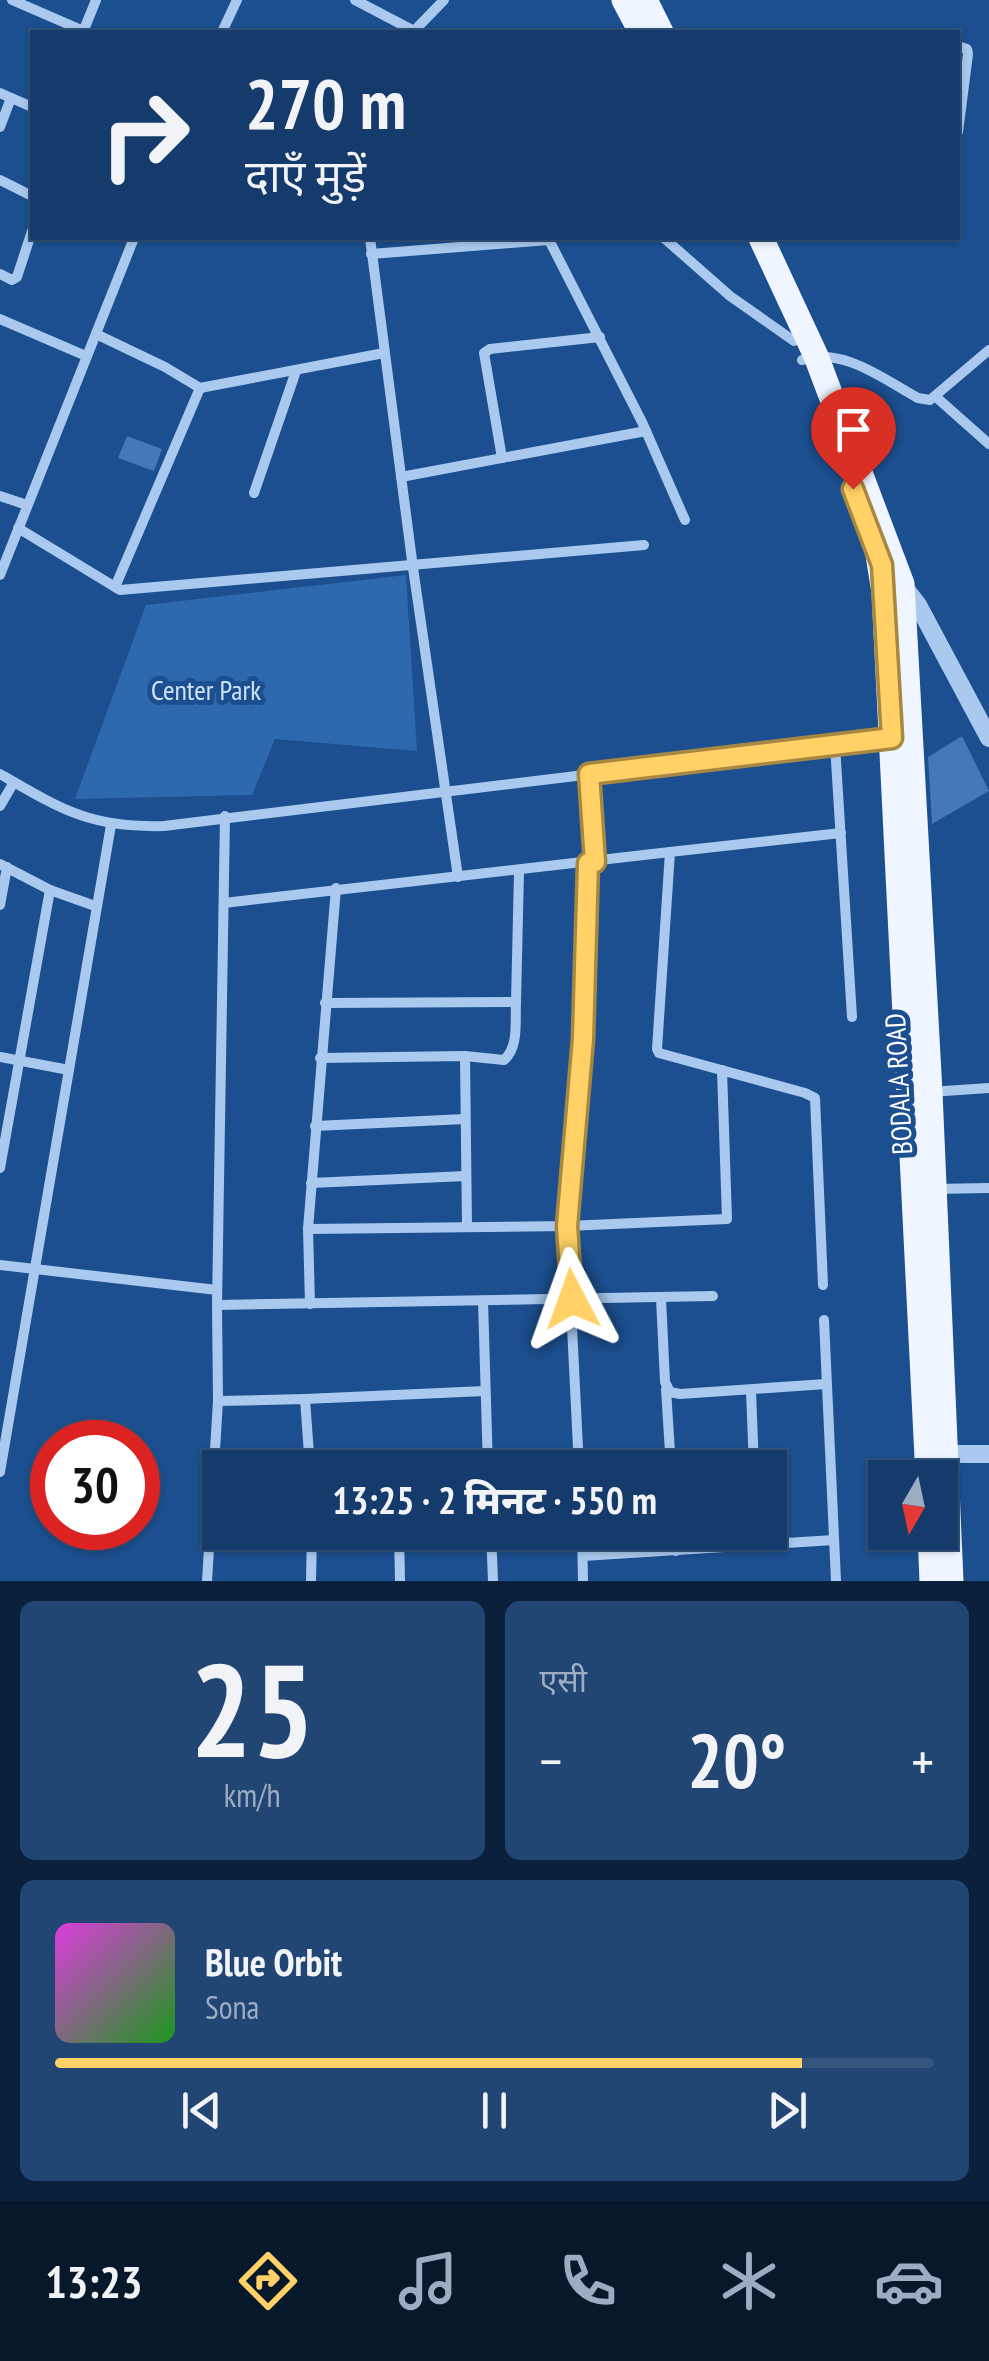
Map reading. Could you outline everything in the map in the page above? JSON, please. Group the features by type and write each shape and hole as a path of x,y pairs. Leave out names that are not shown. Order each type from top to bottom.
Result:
{"main road":[{"path":"624,0 640,30"},
{"path":"645,0 660,30"},
{"path":"745,240 804,352"},
{"path":"762,240 804,352"},
{"name":"BODALA ROAD","path":"804,352 882,565 901,737 930,1092 933,1460"},
{"name":"BODALA ROAD","path":"804,352 902,584 901,737 933,1460"},
{"path":"931,1550 932,1581"},
{"name":"BODALA ROAD","path":"946,1550 951,1581"}],"street":[{"path":"12,0 80,30"},
{"path":"85,30 96,0"},
{"path":"223,30 238,0"},
{"path":"355,0 410,30"},
{"path":"416,30 444,0"},
{"path":"960,47 967,49 968,54 960,116"},
{"path":"0,127 6,95 30,106"},
{"path":"0,180 30,195"},
{"path":"0,274 12,280 16,277 30,237"},
{"path":"0,575 133,240"},
{"path":"370,240 458,876"},
{"path":"372,254 526,240"},
{"path":"549,240 646,431 685,520"},
{"path":"666,240 730,296 804,352 849,360 918,398 936,397 989,350"},
{"path":"0,319 86,356"},
{"path":"96,334 200,388 384,353"},
{"path":"502,458 484,353 600,338"},
{"path":"254,492 296,371"},
{"path":"115,587 200,388"},
{"path":"936,397 989,444"},
{"path":"401,476 646,431"},
{"path":"0,496 27,505"},
{"path":"18,528 120,590 413,568 644,545"},
{"path":"882,565 918,605 989,738"},
{"path":"0,774 76,816 111,825 164,826 901,737"},
{"path":"834,745 852,1017"},
{"path":"578,1450 567,1226 583,1039 592,863 589,774"},
{"path":"0,806 14,782"},
{"path":"207,1581 218,1401 216,1305 225,816"},
{"path":"0,1472 111,825"},
{"path":"224,904 336,888 842,833"},
{"path":"670,852 657,1051 815,1098 823,1285"},
{"path":"0,905 3,866 50,890 96,906"},
{"path":"320,1058 465,1056 504,1060 510,1056 514,1048 519,871"},
{"path":"310,1304 308,1229 336,888"},
{"path":"0,1168 50,890"},
{"path":"324,1003 516,1002"},
{"path":"465,1056 467,1227"},
{"path":"0,1058 69,1070"},
{"path":"308,1229 727,1220 722,1070"},
{"path":"930,1092 989,1088"},
{"path":"315,1126 466,1120"},
{"path":"311,1183 466,1176"},
{"path":"933,1189 989,1188"},
{"path":"0,1266 217,1290"},
{"path":"216,1305 712,1296"},
{"path":"661,1298 669,1450"},
{"path":"483,1301 487,1450"},
{"path":"824,1320 836,1581"},
{"path":"666,1387 680,1394 826,1384"},
{"path":"218,1401 485,1391"},
{"path":"751,1391 753,1450"},
{"path":"306,1398 309,1450"},
{"path":"947,1460 989,1454"},
{"path":"787,1543 834,1540"},
{"path":"311,1581 312,1550"},
{"path":"399,1550 400,1581"},
{"path":"492,1550 493,1581"},
{"path":"583,1550 583,1581"},
{"path":"583,1556 690,1550"}],"green space":[{"name":"Center Park","path":"406,575 417,751 275,739 252,795 75,799 146,605"}],"building":[{"path":"127,436 162,449 154,471 118,458"},
{"path":"962,736 989,791 932,824 928,757"}],"route":[{"path":"572,1299 567,1226 583,1039 588,863 595,862 589,774 892,738 882,565 853,489"}]}
